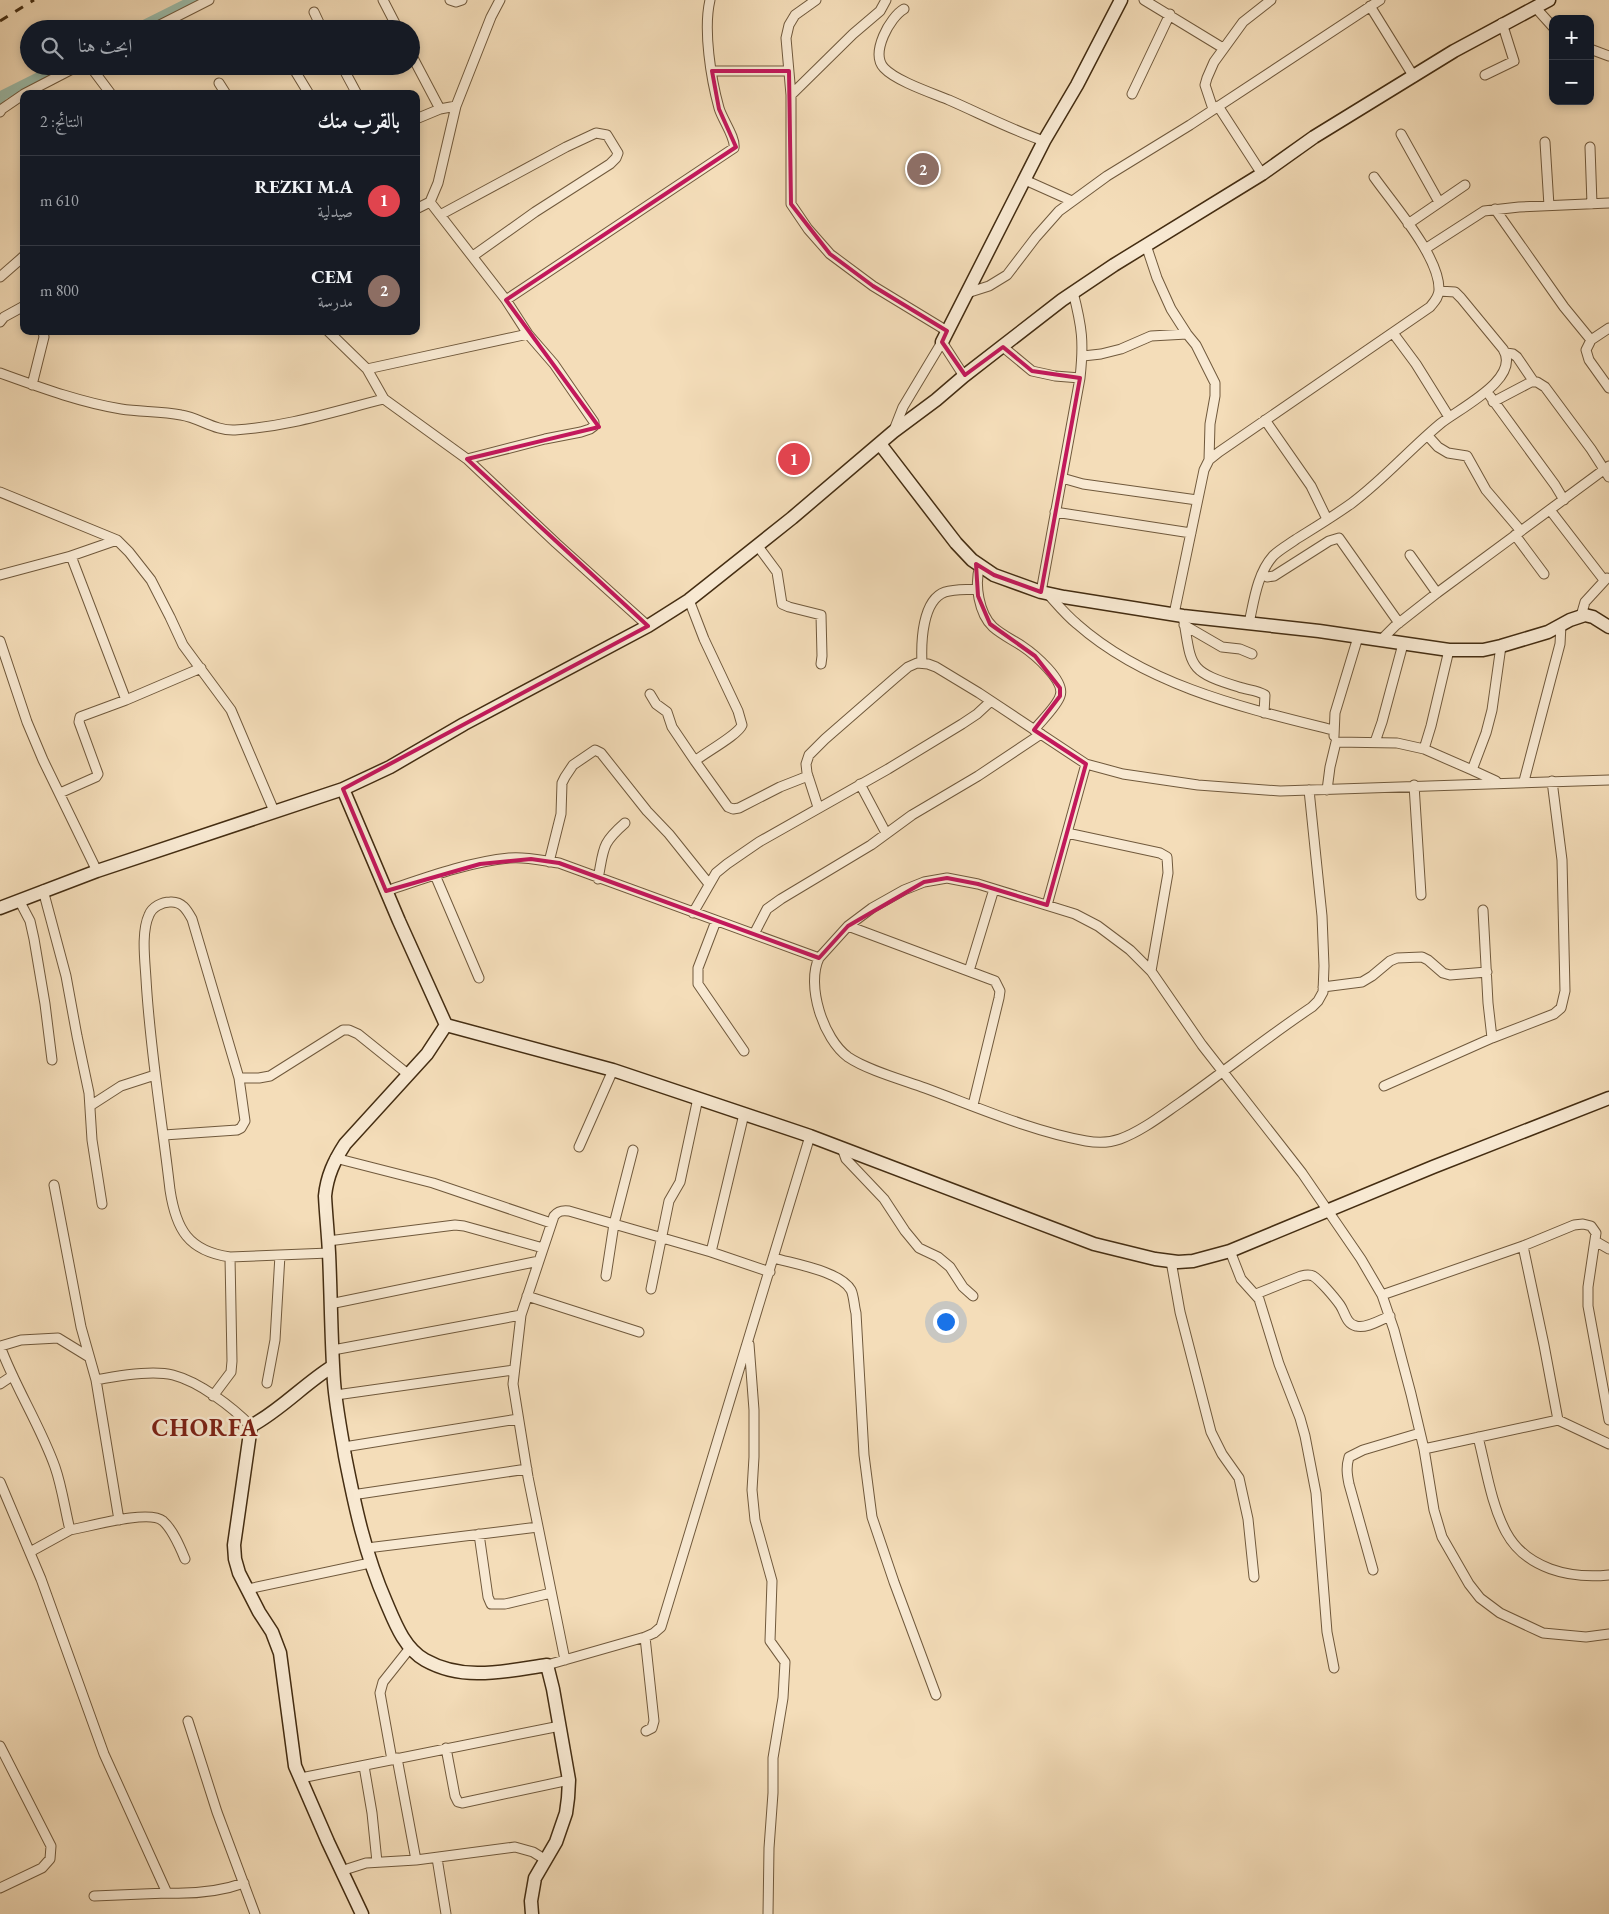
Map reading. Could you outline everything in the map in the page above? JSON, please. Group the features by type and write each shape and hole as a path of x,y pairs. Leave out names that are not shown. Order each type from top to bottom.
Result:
{"main road":[{"path":"944,336 1044,141 1077,84 1121,0"},
{"path":"0,908 97,871 343,789 390,767 471,720 648,626 688,600 792,518 893,432 1073,292 1262,174 1314,137 1454,51 1502,23 1548,0"},
{"path":"880,444 956,543 980,566 994,575 1044,592 1180,618 1249,623 1449,650 1483,650 1501,646 1536,636 1581,616 1593,617 1609,627"},
{"path":"343,789 446,1025"},
{"path":"446,1025 613,1070 810,1136 1094,1244 1171,1261 1193,1261 1230,1251 1433,1167 1609,1098"},
{"path":"446,1025 427,1054 345,1144 327,1178 325,1196 333,1366 355,1511 370,1563 397,1629 410,1648 424,1660 445,1670 470,1673 503,1673 547,1665 560,1726 568,1780 566,1813 556,1842 532,1886 532,1914"},
{"path":"333,1366 316,1376 269,1416 251,1426 234,1545 239,1573 272,1632 280,1653 294,1760 362,1914"}],"street":[{"path":"170,20 209,0"},
{"path":"383,0 393,20"},
{"path":"450,0 456,2 462,0"},
{"path":"420,207 430,202 438,183 456,106 500,0"},
{"path":"506,300 734,148 734,141 719,109 712,71 707,26 710,0"},
{"path":"816,0 798,12 789,25 786,38 791,95 791,204 808,229 830,254 944,336 964,376"},
{"path":"791,95 853,34 880,11 886,0"},
{"path":"1144,0 1170,14 1223,48"},
{"path":"1262,174 1216,107 1205,86 1214,62 1223,48 1243,22 1271,0"},
{"path":"967,293 989,286 1008,275 1046,225 1072,201 1107,176 1190,125 1380,0"},
{"path":"1370,6 1414,76"},
{"path":"1535,7 1549,23"},
{"path":"904,9 890,22 880,44 880,60 884,69 911,85 1044,141"},
{"path":"314,12 318,20"},
{"path":"1132,94 1170,14"},
{"path":"1486,75 1514,61 1502,23"},
{"path":"1594,50 1609,56"},
{"path":"420,71 440,109"},
{"path":"712,71 789,71"},
{"path":"32,90 61,75"},
{"path":"97,75 108,90"},
{"path":"297,75 307,90"},
{"path":"347,75 355,90"},
{"path":"219,83 223,90"},
{"path":"0,112 20,97"},
{"path":"420,117 440,109 456,106"},
{"path":"440,215 566,147 596,133 607,134 618,153 610,164 473,256"},
{"path":"1401,134 1439,202"},
{"path":"1544,142 1549,206"},
{"path":"1590,147 1592,204"},
{"path":"1264,713 1265,695 1209,677 1197,669 1188,652 1180,618 1197,500 1204,470 1209,460 1430,307 1437,299 1439,291 1436,274 1425,249 1374,177"},
{"path":"1025,180 1072,201"},
{"path":"1408,224 1466,185"},
{"path":"430,202 506,300 528,334 554,364 592,417 594,426 581,432 467,459"},
{"path":"1425,249 1477,215 1495,209 1609,203"},
{"path":"1495,209 1564,307 1591,340"},
{"path":"1146,246 1157,278 1168,301 1187,334 1199,350 1214,383 1215,396 1210,424 1209,460"},
{"path":"0,277 20,260"},
{"path":"1249,623 1262,574 1276,553 1342,510 1378,483 1449,417 1488,392 1502,374 1506,362 1506,354 1461,298 1454,292 1439,291"},
{"path":"1073,292 1082,325 1083,356 1055,512 1044,592 1076,624 1138,667 1175,684 1264,713 1333,730"},
{"path":"0,322 4,317 20,308"},
{"path":"1609,328 1591,340 1587,345 1586,355 1609,388"},
{"path":"1393,333 1416,364 1449,417"},
{"path":"367,369 528,334"},
{"path":"1083,356 1113,351 1151,336 1187,334"},
{"path":"32,385 44,335"},
{"path":"332,335 367,369 384,398 467,459 648,626"},
{"path":"893,432 903,408 944,336"},
{"path":"1003,347 1032,371 1054,376 1080,378"},
{"path":"1381,640 1437,593 1564,500 1608,471 1545,387 1534,382 1513,354 1506,354"},
{"path":"0,373 32,385 90,402 140,412 183,415 200,420 217,429 234,430 322,416 384,398"},
{"path":"1493,402 1534,382"},
{"path":"1488,392 1493,402 1555,485 1564,500"},
{"path":"1265,420 1311,486 1327,519"},
{"path":"1428,436 1438,447 1448,453 1467,456 1486,490 1518,533 1544,574"},
{"path":"1062,478 1083,484 1197,500"},
{"path":"0,492 117,540 129,552 151,580 182,645 231,710 274,811"},
{"path":"1550,510 1607,579 1585,602 1581,616"},
{"path":"1055,512 1191,533"},
{"path":"1262,574 1267,577 1274,576 1330,541 1339,538 1399,623"},
{"path":"0,575 71,556 117,540"},
{"path":"757,545 776,572 782,604 821,615 821,664"},
{"path":"1410,555 1437,593"},
{"path":"71,556 126,700"},
{"path":"754,934 767,910 871,845 912,815 978,776 1038,732 1060,696 1060,688 1052,673 1035,656 993,627 984,610 977,589 980,566"},
{"path":"922,663 923,638 928,609 933,600 946,592 977,589"},
{"path":"688,600 738,711 742,725 738,732 710,749 695,761"},
{"path":"1180,618 1222,647 1240,649 1252,654"},
{"path":"1524,781 1560,644 1561,625"},
{"path":"1327,790 1336,742 1333,730 1335,713 1358,637"},
{"path":"0,642 27,722 97,871"},
{"path":"1375,742 1402,644"},
{"path":"1472,770 1486,733 1492,710 1501,646"},
{"path":"1424,749 1436,710 1449,650"},
{"path":"818,807 808,776 806,764 808,758 819,744 908,667 912,664 922,663 936,667 1086,764 1101,770 1123,774 1231,788 1308,790 1524,781 1609,780"},
{"path":"60,793 96,777 98,774 79,722 80,718 201,668"},
{"path":"650,694 656,704 667,712 672,727 730,809 739,808 780,787 808,776"},
{"path":"693,913 716,873 727,864 759,842 962,724 991,701"},
{"path":"1336,742 1397,743 1424,749 1498,782"},
{"path":"549,862 561,814 562,782 564,777 573,765 595,750 601,753 709,884"},
{"path":"1047,906 1086,764"},
{"path":"1384,1086 1492,1038 1554,1014 1564,1001 1562,860 1552,781"},
{"path":"860,784 886,833"},
{"path":"1414,785 1421,895"},
{"path":"1308,790 1322,916 1323,987 1318,1000 1312,1007 1223,1072 1148,1125 1120,1139 1102,1142 1087,1141 1061,1135 973,1106 871,1068 848,1056 832,1040 823,1021 814,976 815,966 820,958 848,926 872,908 904,890 924,882 947,878 994,889 1075,914 1098,926 1130,950 1151,971 1202,1045 1223,1072 1329,1211 1382,1295 1390,1316 1424,1449 1434,1510 1442,1537 1457,1565 1480,1598 1500,1613 1543,1633 1586,1637 1609,1634"},
{"path":"598,878 605,843 625,823"},
{"path":"1067,833 1160,853 1167,857 1168,873 1151,971"},
{"path":"386,891 435,875 509,858 531,858 559,864 820,958"},
{"path":"435,875 479,978"},
{"path":"969,970 994,889"},
{"path":"44,890 66,976 90,1093 92,1140 102,1204"},
{"path":"19,900 30,921 34,939 52,1060"},
{"path":"164,1134 237,1130 241,1128 245,1121 239,1078 192,919 186,908 174,902 166,902 155,907 149,914 144,950 155,1075 172,1205 175,1217 182,1231 204,1250 220,1256 230,1257 280,1255 455,1225 543,1248"},
{"path":"1483,910 1492,1038"},
{"path":"716,921 698,968 698,984 744,1051"},
{"path":"848,926 995,981 1000,991 973,1106"},
{"path":"1323,987 1362,982 1397,958 1422,957 1443,973 1450,975 1487,972"},
{"path":"239,1078 270,1076 343,1030 349,1030 358,1034 409,1075"},
{"path":"579,1146 613,1070"},
{"path":"90,1106 121,1086 155,1075"},
{"path":"651,1289 669,1201 680,1182 698,1098"},
{"path":"711,1252 744,1114"},
{"path":"547,1665 645,1637 661,1627 810,1136"},
{"path":"842,1148 846,1158 884,1199 905,1231 919,1248 938,1257 950,1267 963,1287 973,1296"},
{"path":"606,1276 614,1224 633,1150"},
{"path":"336,1158 433,1183 551,1224"},
{"path":"54,1185 81,1327 96,1380 119,1520"},
{"path":"565,1660 527,1470 513,1384 521,1315 551,1224 557,1212 563,1210 614,1224 711,1252 770,1272"},
{"path":"1382,1295 1523,1246 1568,1227 1583,1224 1591,1226 1594,1229 1595,1241 1587,1296 1609,1420"},
{"path":"1595,1241 1609,1249"},
{"path":"1523,1246 1558,1420"},
{"path":"1230,1251 1241,1279 1259,1299 1279,1364 1300,1418 1316,1493 1327,1632 1334,1668"},
{"path":"267,1383 275,1340 280,1255"},
{"path":"213,1396 230,1372 232,1361 230,1257"},
{"path":"774,1258 834,1276 844,1282 851,1290 856,1313 864,1455 872,1517 936,1695"},
{"path":"1171,1261 1180,1312 1211,1432 1222,1454 1239,1478 1248,1519 1254,1576"},
{"path":"330,1304 538,1262"},
{"path":"1256,1294 1308,1275 1313,1276 1320,1282 1340,1305 1352,1325 1362,1327 1390,1316"},
{"path":"528,1296 639,1332"},
{"path":"333,1350 521,1315"},
{"path":"70,1530 55,1468 40,1433 4,1361 0,1346 21,1340 58,1338 89,1357"},
{"path":"749,1341 754,1410 752,1490 756,1520 772,1581 770,1641 785,1662 782,1706 773,1758 768,1914"},
{"path":"1599,1368 1609,1367"},
{"path":"336,1395 514,1370"},
{"path":"96,1380 141,1374 172,1375 193,1384 233,1408 251,1426"},
{"path":"0,1384 12,1376"},
{"path":"344,1447 518,1419"},
{"path":"1424,1449 1558,1420 1609,1444"},
{"path":"1373,1570 1349,1484 1346,1469 1347,1463 1350,1457 1363,1450 1420,1433"},
{"path":"1478,1437 1497,1508 1506,1532 1520,1550 1539,1565 1565,1574 1592,1577 1609,1575"},
{"path":"352,1495 527,1470"},
{"path":"0,1482 30,1552 104,1754 168,1893"},
{"path":"30,1552 70,1530 119,1520 149,1517 158,1518 167,1526 185,1559"},
{"path":"367,1548 538,1527"},
{"path":"479,1534 488,1597 492,1604 497,1605 551,1593"},
{"path":"248,1589 370,1563"},
{"path":"645,1637 654,1721 652,1728 646,1731"},
{"path":"410,1648 383,1682 380,1693 416,1860"},
{"path":"188,1721 217,1812 256,1914"},
{"path":"301,1778 560,1726"},
{"path":"0,1746 51,1846 50,1859 42,1868 0,1888"},
{"path":"446,1748 455,1796 458,1802 462,1803 568,1780"},
{"path":"364,1766 372,1813 377,1862"},
{"path":"341,1870 366,1863 437,1858 515,1847 533,1852 546,1860"},
{"path":"437,1858 446,1914"},
{"path":"94,1896 211,1891 228,1889 244,1883"}],"highlighted area":[{"path":"712,71 789,71 791,204 830,254 873,286 947,331 942,342 965,375 1003,347 1032,371 1080,378 1041,592 994,575 976,564 978,596 990,624 1035,656 1060,688 1060,696 1034,730 1086,764 1047,905 978,884 947,878 924,882 848,926 819,958 559,863 531,859 480,864 386,891 343,789 648,626 467,459 599,427 506,300 736,147 719,109"}],"waterway":[{"path":"154,20 194,0"},
{"path":"0,99 3,95 43,75"}],"railway":[{"path":"0,21 34,0"}],"place":[{"name":"CEM","path":"923,169"},
{"name":"REZKI M.A","path":"794,459"}],"district":[{"name":"CHORFA","path":"205,1427"}]}
